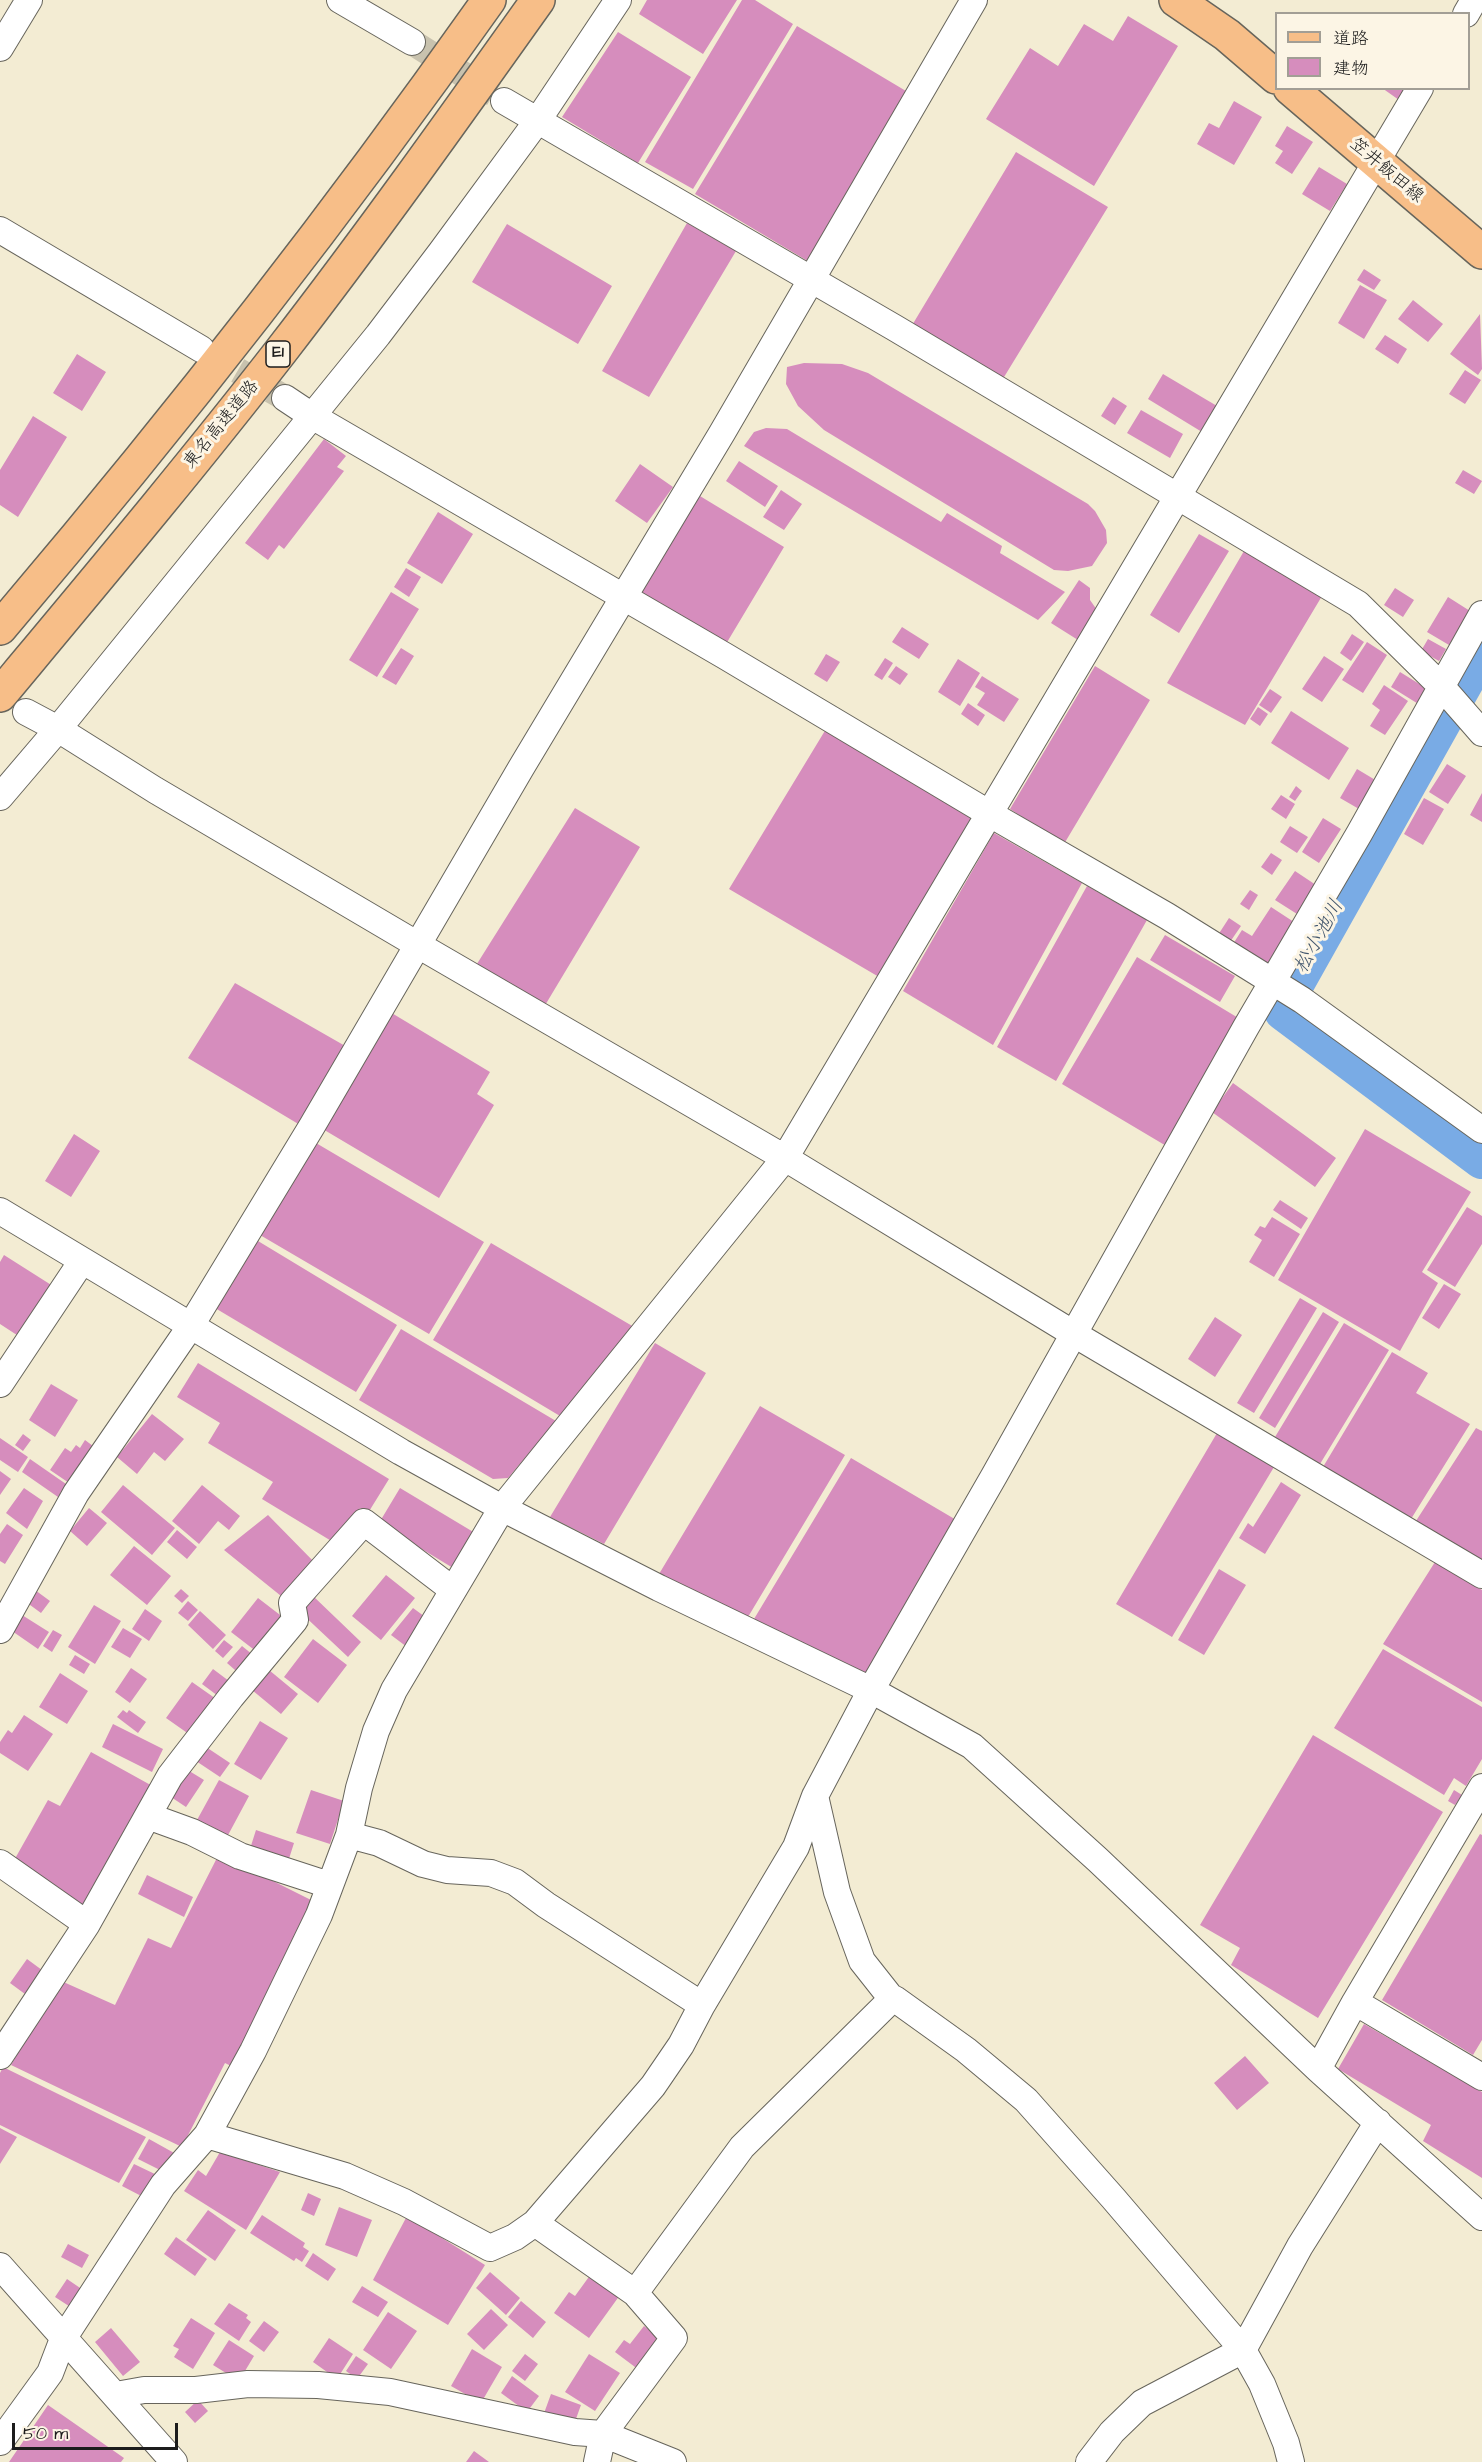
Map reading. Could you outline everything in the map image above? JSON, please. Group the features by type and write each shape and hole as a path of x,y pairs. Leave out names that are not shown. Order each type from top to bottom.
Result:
{"main road":[{"name":"E1","path":"0,628 90,522 249,325 401,125 489,0"},
{"name":"東名高速道路","path":"13,704 124,548 281,350 433,148 538,0"},
{"path":"1176,0 1227,35 1275,76"},
{"name":"笠井飯田線","path":"1292,90 1482,252"}],"street":[{"path":"0,48 29,0"},
{"path":"340,0 412,42"},
{"path":"0,797 312,416 441,252 538,120 618,0"},
{"path":"0,1630 76,1493 190,1327 722,433 975,0"},
{"path":"0,2442 50,2373 63,2339 164,2185 207,2135 276,2004 319,1915 349,1835 359,1788 376,1731 394,1690 502,1508 785,1158 1419,90"},
{"path":"504,101 895,328 1358,604 1441,687 1482,733"},
{"path":"0,230 201,349"},
{"path":"285,398 312,416 1167,916 1302,1000 1482,1130"},
{"path":"207,2135 345,2176 404,2202 490,2248 515,2237 535,2223 653,2086 681,2045 702,2005 796,1847 814,1796 871,1690 1277,984 1482,614"},
{"path":"13,704 418,945 785,1158 1074,1334 1482,1575"},
{"path":"0,1211 401,1452 502,1508 659,1588 871,1690 972,1746 1090,1853 1318,2069 1482,2217"},
{"path":"0,1384 82,1261"},
{"path":"0,2056 87,1924 170,1776 231,1697 296,1620 292,1603 364,1522 453,1590"},
{"path":"1318,2069 1482,1787"},
{"path":"814,1796 837,1892 862,1961 892,1999 966,2050 1026,2100 1113,2198 1243,2350 1262,2385 1286,2443 1291,2462"},
{"path":"148,1816 192,1832 240,1856 329,1886"},
{"path":"349,1835 379,1843 423,1864 447,1870 490,1873 515,1882 546,1905 702,2005"},
{"path":"0,1863 87,1924"},
{"path":"635,2293 742,2147 892,1999"},
{"path":"1355,2002 1482,2077"},
{"path":"1089,2462 1112,2432 1142,2403 1243,2350 1300,2246 1378,2122"},
{"path":"535,2223 635,2293 674,2338 603,2434 601,2455 597,2462"},
{"path":"0,2266 174,2462"},
{"path":"116,2395 144,2390 196,2390 248,2384 318,2385 390,2392 575,2432 603,2434 673,2462"}],"building":[{"path":"647,0 737,0 703,54 639,14"},
{"path":"742,0 755,0 793,24 693,189 645,162"},
{"path":"1128,16 1178,46 1094,186 986,119 1030,48 1058,66 1084,24 1113,41"},
{"path":"797,26 911,94 811,263 695,194"},
{"path":"618,32 691,77 638,163 562,117"},
{"path":"1385,90 1406,90 1399,100"},
{"path":"1234,101 1262,117 1234,165 1197,144 1209,123 1219,128"},
{"path":"1287,126 1313,142 1292,174 1275,163 1283,151 1275,146"},
{"path":"1016,152 1108,207 1001,382 911,327"},
{"path":"1319,167 1347,184 1330,211 1302,194"},
{"path":"687,223 736,251 649,397 602,371"},
{"path":"507,224 612,286 578,344 472,282"},
{"path":"1364,269 1381,280 1374,290 1357,280"},
{"path":"1360,285 1387,300 1364,339 1338,323"},
{"path":"1413,300 1443,324 1428,342 1398,319"},
{"path":"1480,314 1482,369 1478,375 1450,354"},
{"path":"1385,335 1407,349 1398,364 1375,349"},
{"path":"77,354 106,372 82,411 53,393"},
{"path":"804,363 842,364 868,373 1088,504 1106,530 1107,543 1092,566 1068,571 1054,570 824,430 798,406 786,384 787,367"},
{"path":"1465,370 1481,380 1465,404 1449,394"},
{"path":"1163,374 1217,406 1202,432 1148,399"},
{"path":"1113,397 1127,406 1115,425 1101,416"},
{"path":"1141,410 1183,434 1170,458 1127,433"},
{"path":"33,416 67,437 18,517 0,505 0,470"},
{"path":"766,428 787,429 941,522 947,513 1002,546 1000,553 1065,592 1038,620 744,446 754,432"},
{"path":"324,439 346,456 337,467 344,471 284,549 279,545 268,560 245,543"},
{"path":"739,461 778,486 765,507 726,481"},
{"path":"640,464 673,487 647,523 615,501"},
{"path":"1463,470 1482,481 1474,494 1455,483"},
{"path":"781,490 802,504 784,530 763,517"},
{"path":"695,493 784,547 726,644 634,591"},
{"path":"438,512 473,534 442,584 407,563"},
{"path":"1199,534 1229,551 1179,633 1150,615"},
{"path":"1244,551 1322,596 1245,725 1167,683"},
{"path":"406,568 421,577 409,597 394,587"},
{"path":"1079,580 1090,588 1090,600 1097,610 1078,640 1051,623"},
{"path":"1395,588 1414,600 1403,617 1384,605"},
{"path":"391,592 419,609 377,677 349,660"},
{"path":"1448,597 1470,611 1449,645 1427,632"},
{"path":"902,627 929,644 919,659 892,642"},
{"path":"1352,634 1364,642 1351,661 1340,653"},
{"path":"1428,639 1446,649 1439,661 1421,651"},
{"path":"1367,642 1387,655 1363,693 1342,680"},
{"path":"401,648 414,656 396,685 382,677"},
{"path":"826,654 840,662 827,682 814,674"},
{"path":"1324,656 1344,669 1322,702 1302,689"},
{"path":"885,658 893,663 882,680 874,675"},
{"path":"958,659 980,673 960,706 938,692"},
{"path":"896,666 908,674 900,685 888,677"},
{"path":"1095,666 1150,700 1064,844 1010,809"},
{"path":"1400,672 1429,690 1420,705 1391,687"},
{"path":"982,676 1019,699 1004,722 977,705 985,693 975,687"},
{"path":"1384,685 1408,701 1385,735 1370,726 1380,710 1372,704"},
{"path":"1270,689 1282,697 1271,713 1259,705"},
{"path":"968,703 985,715 978,726 961,714"},
{"path":"1258,707 1268,714 1260,726 1250,719"},
{"path":"1291,711 1349,748 1329,780 1271,743"},
{"path":"826,729 974,817 879,977 729,889"},
{"path":"1447,764 1466,776 1448,804 1429,792"},
{"path":"1357,769 1377,781 1359,809 1340,798"},
{"path":"1296,786 1302,791 1295,801 1289,797"},
{"path":"1482,793 1482,822 1470,815"},
{"path":"1281,795 1295,804 1286,819 1271,809"},
{"path":"1424,798 1444,809 1423,845 1404,834"},
{"path":"575,808 640,847 544,1007 475,967"},
{"path":"1323,818 1341,829 1319,863 1302,852"},
{"path":"1290,826 1308,837 1297,853 1280,842"},
{"path":"994,833 1082,883 993,1045 903,991"},
{"path":"1271,853 1282,860 1272,875 1261,867"},
{"path":"1295,871 1316,885 1297,914 1275,900"},
{"path":"1087,886 1147,920 1056,1081 997,1047"},
{"path":"1250,890 1258,895 1249,910 1240,904"},
{"path":"1271,907 1297,924 1268,967 1233,944 1242,930 1252,936"},
{"path":"1229,918 1241,926 1230,942 1218,935"},
{"path":"1165,935 1235,976 1220,1002 1150,960"},
{"path":"1137,957 1240,1019 1168,1147 1062,1084"},
{"path":"235,983 347,1047 300,1125 188,1058"},
{"path":"390,1012 490,1072 477,1094 494,1105 439,1198 321,1128"},
{"path":"1233,1083 1336,1158 1315,1187 1212,1112"},
{"path":"1365,1129 1471,1192 1422,1272 1438,1283 1400,1351 1278,1280"},
{"path":"74,1134 100,1151 71,1197 45,1181"},
{"path":"316,1143 484,1242 429,1334 260,1235"},
{"path":"1280,1200 1308,1218 1301,1229 1273,1210"},
{"path":"1467,1207 1482,1216 1482,1244 1455,1287 1427,1270"},
{"path":"1272,1217 1300,1234 1274,1277 1249,1262 1262,1240 1254,1235 1260,1226 1265,1228"},
{"path":"258,1241 397,1325 356,1392 215,1308"},
{"path":"491,1243 634,1327 560,1416 433,1340"},
{"path":"4,1255 56,1288 23,1339 0,1324 0,1262"},
{"path":"1444,1284 1461,1294 1439,1329 1422,1318"},
{"path":"1300,1298 1317,1308 1254,1413 1237,1403"},
{"path":"1323,1312 1339,1322 1275,1428 1259,1418"},
{"path":"1215,1317 1242,1335 1215,1377 1188,1359"},
{"path":"1344,1323 1389,1350 1320,1464 1275,1437"},
{"path":"401,1329 556,1421 508,1478 493,1479 359,1400"},
{"path":"655,1343 706,1373 604,1544 550,1517"},
{"path":"1392,1352 1428,1373 1416,1393 1470,1424 1411,1519 1323,1467"},
{"path":"198,1363 389,1479 368,1513 360,1508 338,1545 262,1499 273,1482 208,1443 220,1423 177,1397"},
{"path":"51,1384 78,1400 55,1437 29,1420"},
{"path":"760,1406 845,1455 748,1617 659,1574"},
{"path":"152,1414 184,1439 165,1461 154,1452 137,1474 117,1457"},
{"path":"1476,1428 1482,1431 1482,1565 1414,1524"},
{"path":"1217,1433 1274,1467 1172,1637 1116,1604"},
{"path":"23,1434 31,1440 23,1451 15,1445"},
{"path":"0,1438 28,1457 18,1472 0,1460"},
{"path":"85,1440 97,1449 72,1485 50,1470 65,1448 71,1452 76,1445 80,1448"},
{"path":"851,1458 958,1521 869,1676 754,1619"},
{"path":"30,1459 66,1484 58,1497 22,1472"},
{"path":"0,1471 11,1479 0,1495"},
{"path":"1281,1482 1301,1495 1265,1554 1239,1538 1248,1523 1253,1527"},
{"path":"123,1485 175,1528 152,1555 101,1512"},
{"path":"202,1485 240,1516 229,1530 218,1521 199,1544 172,1521"},
{"path":"24,1488 43,1501 27,1529 6,1513"},
{"path":"400,1488 475,1533 453,1568 379,1523"},
{"path":"89,1508 107,1523 87,1546 70,1531"},
{"path":"268,1515 318,1566 286,1600 224,1550"},
{"path":"7,1524 23,1535 5,1564 0,1561 0,1534"},
{"path":"177,1530 197,1547 187,1559 167,1542"},
{"path":"134,1546 171,1576 147,1605 110,1575"},
{"path":"1435,1562 1482,1590 1482,1702 1383,1644"},
{"path":"1219,1569 1246,1585 1204,1655 1178,1640"},
{"path":"386,1575 415,1598 381,1640 352,1616"},
{"path":"181,1589 189,1596 182,1603 174,1596"},
{"path":"35,1590 50,1601 41,1613 26,1602"},
{"path":"312,1595 361,1642 348,1657 298,1610"},
{"path":"258,1598 284,1618 257,1652 231,1632"},
{"path":"188,1601 198,1610 188,1621 178,1613"},
{"path":"94,1605 121,1621 95,1664 68,1647"},
{"path":"413,1608 428,1619 407,1647 391,1635"},
{"path":"145,1609 162,1621 149,1641 132,1629"},
{"path":"200,1611 226,1635 213,1649 188,1625"},
{"path":"22,1615 49,1632 38,1649 12,1631"},
{"path":"123,1628 142,1639 130,1658 111,1647"},
{"path":"53,1630 62,1635 52,1652 43,1646"},
{"path":"313,1639 347,1665 318,1703 284,1677"},
{"path":"224,1640 233,1647 223,1658 215,1651"},
{"path":"242,1646 258,1659 243,1677 227,1663"},
{"path":"1383,1649 1482,1707 1482,1759 1466,1786 1454,1778 1444,1795 1334,1728"},
{"path":"75,1655 90,1664 84,1674 69,1665"},
{"path":"131,1668 147,1679 130,1703 115,1692"},
{"path":"213,1669 229,1681 218,1696 202,1684"},
{"path":"269,1670 298,1694 281,1714 252,1690"},
{"path":"60,1673 88,1691 67,1724 39,1707"},
{"path":"192,1682 219,1701 193,1737 166,1718"},
{"path":"123,1710 127,1713 129,1710 146,1722 138,1733 117,1717"},
{"path":"24,1715 53,1734 28,1771 0,1753 0,1742 8,1730 12,1733"},
{"path":"260,1721 288,1738 261,1780 234,1764"},
{"path":"113,1724 163,1749 152,1772 102,1747"},
{"path":"1313,1735 1443,1812 1318,2018 1231,1965 1240,1948 1200,1925"},
{"path":"203,1745 230,1763 220,1777 193,1759"},
{"path":"91,1752 156,1788 88,1908 12,1864 48,1800 60,1806"},
{"path":"186,1769 204,1780 186,1807 168,1795"},
{"path":"219,1780 249,1796 227,1837 197,1820"},
{"path":"311,1790 344,1801 330,1844 296,1833"},
{"path":"1454,1790 1462,1795 1455,1805 1448,1801"},
{"path":"256,1830 294,1843 287,1865 249,1852"},
{"path":"1480,1834 1482,1835 1482,2040 1473,2055 1382,2000"},
{"path":"219,1854 317,1903 233,2067 225,2063 182,2147 11,2065 59,1980 115,2005 148,1938 171,1948"},
{"path":"147,1875 193,1897 184,1917 138,1894"},
{"path":"27,1959 46,1973 29,1997 10,1983"},
{"path":"1364,2024 1482,2092 1482,2178 1423,2141 1431,2125 1338,2069"},
{"path":"1245,2056 1269,2083 1237,2110 1214,2083"},
{"path":"3,2067 146,2137 119,2183 0,2125 0,2073"},
{"path":"0,2128 17,2137 0,2164"},
{"path":"149,2139 176,2154 166,2173 138,2159"},
{"path":"220,2152 280,2172 246,2230 184,2191 198,2170 206,2176"},
{"path":"134,2164 159,2176 147,2199 122,2186"},
{"path":"308,2193 321,2199 314,2216 301,2210"},
{"path":"339,2207 372,2220 357,2257 325,2245"},
{"path":"208,2210 236,2230 215,2261 186,2240"},
{"path":"262,2215 305,2243 303,2247 309,2251 302,2262 296,2258 294,2261 250,2233"},
{"path":"407,2216 485,2265 448,2325 373,2280"},
{"path":"176,2237 207,2259 195,2276 164,2254"},
{"path":"68,2244 89,2255 82,2268 61,2257"},
{"path":"313,2253 336,2269 328,2281 305,2266"},
{"path":"490,2272 520,2298 506,2315 476,2288"},
{"path":"591,2274 620,2295 589,2338 554,2313 569,2292 575,2296"},
{"path":"67,2279 86,2292 75,2310 55,2297"},
{"path":"362,2286 388,2302 378,2317 352,2302"},
{"path":"521,2301 546,2322 533,2338 508,2317"},
{"path":"229,2303 248,2315 246,2318 251,2322 239,2341 214,2324"},
{"path":"491,2309 508,2325 484,2350 467,2334"},
{"path":"388,2312 417,2331 391,2369 363,2350"},
{"path":"191,2318 215,2333 193,2369 174,2357 179,2349 173,2346"},
{"path":"264,2321 279,2332 264,2352 249,2341"},
{"path":"644,2326 662,2340 639,2370 615,2352 624,2340 630,2344"},
{"path":"111,2328 140,2362 123,2376 95,2342"},
{"path":"329,2338 353,2354 337,2379 313,2362"},
{"path":"229,2340 254,2356 239,2381 213,2365"},
{"path":"472,2349 502,2367 481,2403 451,2386"},
{"path":"525,2354 538,2364 525,2381 512,2371"},
{"path":"589,2354 620,2373 595,2411 565,2392"},
{"path":"356,2356 368,2364 357,2379 346,2371"},
{"path":"512,2376 539,2396 527,2412 501,2393"},
{"path":"551,2394 581,2405 573,2427 543,2416"},
{"path":"198,2400 208,2411 195,2423 185,2412"},
{"path":"48,2405 124,2458 121,2462 9,2462"},
{"path":"474,2451 489,2462 466,2462"}],"waterway":[{"name":"松小池川","path":"1482,649 1284,1002 1284,1011 1482,1159"}],"tunnel":[{"path":"412,42 494,94"},
{"path":"204,351 285,398"}]}
